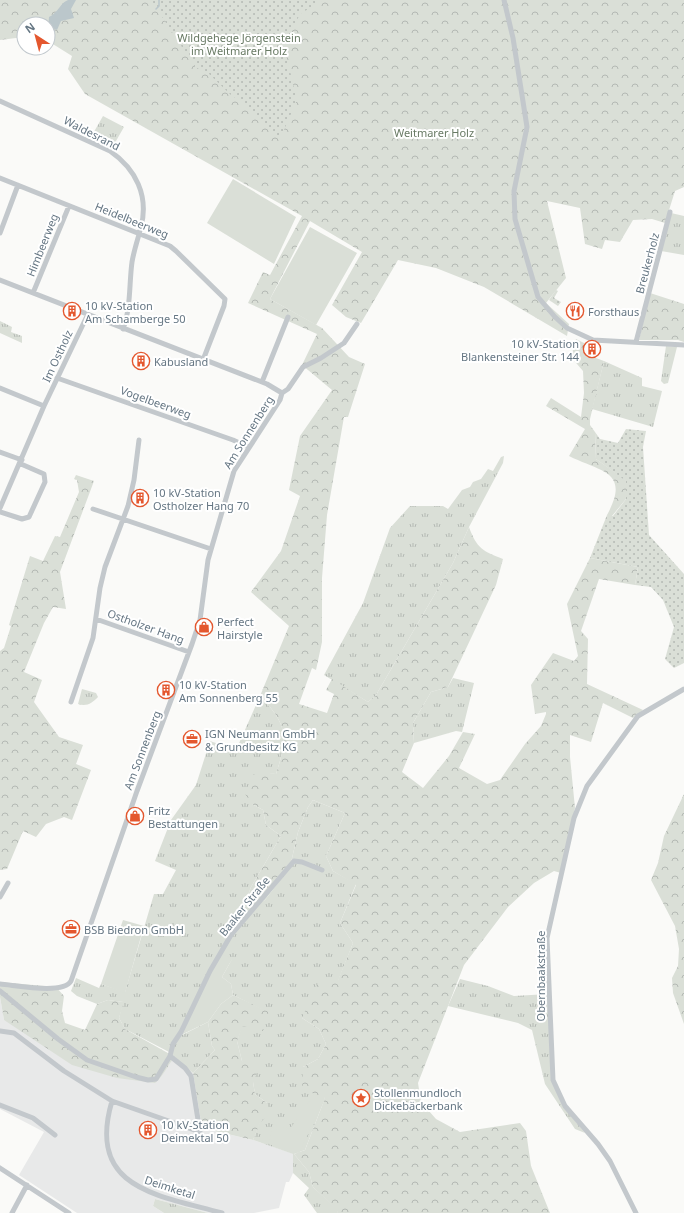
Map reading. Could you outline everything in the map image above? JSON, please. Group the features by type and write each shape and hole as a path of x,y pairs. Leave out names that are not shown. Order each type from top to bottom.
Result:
{"street":[{"path":"504,0 513,38 527,128 514,191 515,220 535,291 543,305 555,317 579,335 593,340 684,345"},
{"name":"Waldesrand","path":"0,101 110,151 122,160 136,177 142,193 144,212 132,261 128,310 123,329"},
{"name":"Heidelbeerweg","path":"0,178 173,249 224,297 224,306 203,360"},
{"path":"0,233 18,186"},
{"name":"Himbeerweg","path":"33,293 69,206"},
{"name":"Breukerholz","path":"636,342 670,212"},
{"name":"Am Sonnenberg","path":"0,280 262,382 280,390 282,393"},
{"name":"Im Ostholz","path":"0,508 22,462 44,406 88,314"},
{"path":"262,382 288,317"},
{"name":"Am Sonnenberg","path":"0,984 58,989 68,986 71,981 137,791 190,652 200,620 210,549 234,471 248,447 280,400 282,393 288,389 303,368 322,358 344,343 357,324"},
{"name":"Vogelbeerweg","path":"58,378 233,440 248,447"},
{"path":"0,388 44,406"},
{"name":"Ostholzer Hang","path":"71,702 93,638 102,577 124,520 134,480 139,440"},
{"path":"0,452 39,471 45,477 45,482 29,517 24,519 0,512"},
{"path":"93,509 210,549"},
{"name":"Ostholzer Hang","path":"96,619 190,652"},
{"name":"Obernbaakstraße","path":"636,1213 610,1161 598,1144 565,1106 553,1080 547,938 574,818 587,786 634,721 641,714 684,689"},
{"name":"Baaker Straße","path":"0,992 77,1054 104,1067 142,1078 156,1079 170,1056 173,1044 181,1032 210,971 231,935 294,861 302,862 322,870"},
{"path":"0,897 8,883"},
{"path":"0,1031 14,1033 64,1071 112,1101 200,1132 190,1076 186,1068 170,1056"},
{"name":"Deimketal","path":"112,1101 109,1112 107,1143 113,1163 123,1175 144,1190 222,1213"},
{"path":"0,1105 33,1118 55,1135"},
{"path":"0,1168 68,1213"},
{"path":"12,1213 27,1185"}],"shaded area":[{"path":"76,0 71,9 74,18 61,21 57,30 56,16 50,16 65,1"},
{"path":"0,997 4,1020 168,1064 175,1057 193,1073 202,1128 253,1140 294,1154 293,1173 289,1182 286,1182 279,1208 254,1213 208,1213 155,1199 153,1206 164,1213 77,1213 19,1175 44,1132 0,1109"}],"green space":[{"name":"Weitmarer Holz","path":"0,0 684,0 684,187 675,191 665,223 652,219 633,220 620,242 605,240 602,249 585,244 580,208 547,201 566,278 546,303 569,324 567,336 484,287 436,268 398,260 361,323 346,317 332,305 362,252 310,221 270,299 322,328 349,357 365,364 348,417 344,417 327,515 322,578 322,642 316,670 312,668 299,704 327,713 334,694 326,690 332,679 368,702 376,695 453,563 469,527 478,545 490,554 503,559 496,585 448,687 431,692 413,723 414,743 402,772 423,788 449,756 463,732 475,734 459,768 487,784 500,780 525,744 541,726 546,714 546,712 535,714 531,685 553,653 574,661 578,656 567,604 590,558 638,567 635,585 599,579 581,631 588,639 587,684 643,710 633,718 603,703 591,742 570,735 570,757 575,808 561,873 554,871 534,883 508,907 464,965 418,1083 421,1102 436,1119 460,1132 520,1123 526,1131 531,1166 550,1213 338,1213 336,1209 313,1187 309,1172 294,1154 305,1150 325,1098 302,1089 303,1067 318,1059 326,1044 319,1029 302,1018 319,980 338,980 353,943 340,923 356,885 333,871 326,856 345,813 313,800 308,807 298,832 290,867 265,900 242,912 251,887 281,836 266,825 263,810 252,804 245,794 256,771 276,774 280,761 284,741 281,724 276,715 260,696 289,626 251,592 281,551 300,496 289,490 300,436 332,390 302,365 317,334 248,303 263,272 270,275 302,216 85,94 68,69 72,56 56,46 56,16 16,16 16,38 0,40"},
{"name":"Wildgehege Jörgenstein im Weitmarer Holz","path":"151,0 323,0 300,14 290,34 283,42 297,100 280,139 245,103 232,96 207,72 195,67"},
{"path":"103,116 124,127 112,148 91,137"},
{"path":"233,179 296,217 274,264 207,223"},
{"path":"671,213 684,216 684,255 661,251"},
{"path":"310,227 357,253 316,325 270,299"},
{"path":"556,290 558,291 554,298 561,302 558,306 549,300"},
{"path":"650,293 684,304 684,342 678,340 639,340"},
{"path":"0,321 12,327 11,332 22,336 22,343 0,333"},
{"path":"576,339 586,344 585,354 604,361 590,419 590,425 595,432 596,459 627,481 626,499 612,516 609,517 607,515 614,500 616,489 614,481 609,475 601,470 569,456 585,429 546,406 551,398 581,417 584,393 583,371 571,357"},
{"path":"666,346 677,347 668,383 664,384 661,381"},
{"path":"604,361 642,378 642,386 662,391 653,427 592,409"},
{"path":"626,429 646,431 643,447 649,535 684,574 684,663 674,668 665,659 674,627 663,600 651,587 635,585 638,567 590,558 607,515 613,516 626,499 626,481 596,459 595,432 600,439 618,443"},
{"path":"504,456 503,463 469,527 453,563 376,695 368,702 324,675 363,603 390,528 410,506 443,506 448,509 462,490 470,487 473,482 481,479 488,469 493,471 501,457"},
{"path":"76,475 94,481 60,572 66,609 53,607 44,623 24,672 42,680 34,702 59,737 83,745 76,764 91,770 72,820 64,817 46,824 36,837 23,831 7,869 0,870 0,651 4,648 11,626 9,625 30,556 43,561 55,536 60,537 79,492 77,480 74,479"},
{"path":"453,678 474,683 462,732 456,731 414,743 413,723 431,692 448,687"},
{"path":"82,689 96,693 98,697 89,704 78,704"},
{"path":"260,696 276,715 281,724 284,741 276,774 264,773 252,804 263,810 266,825 281,836 251,887 242,911 265,900 290,867 298,832 308,807 313,800 345,813 326,856 333,871 356,884 340,923 353,943 338,981 302,1018 319,1029 326,1044 318,1059 303,1067 325,1098 305,1150 294,1154 309,1172 313,1187 337,1209 338,1213 317,1213 304,1195 309,1188 293,1173 293,1154 253,1140 267,1103 255,1094 253,1082 242,1061 237,1041 242,1026 269,1013 233,995 231,984 222,977 232,959 182,1035 208,1022 212,1046 215,1050 193,1073 169,1052 125,1029 119,1018 123,1002 108,1000 97,1004 77,996 71,991 76,978 99,988 101,984 125,992 154,894 163,894 176,870 155,861 171,820 196,785 210,741 236,750"},
{"path":"684,794 684,1024 673,993 672,978 678,966 679,949 675,926 651,880 658,863 664,836"},
{"path":"123,920 144,926 125,993 101,984"},
{"path":"221,953 232,959 222,977 231,984 233,995 221,1004 208,1022 181,1035"},
{"path":"460,979 488,986 514,996 548,994 551,1080 563,1106 585,1133 575,1129 545,1084 532,1030 518,1023 448,1006"},
{"path":"0,982 56,987 64,996 62,1011 65,1023 85,1030 97,1004 108,1000 124,1002 119,1018 125,1029 175,1057 155,1083 117,1078 72,1065 4,1020 0,997"},
{"path":"233,995 269,1012 263,1031 243,1026 237,1041 242,1061 259,1067 253,1082 255,1094 267,1103 270,1112 260,1123 253,1140 202,1128 193,1073 215,1050 212,1046 208,1022 221,1004"},
{"path":"314,1094 325,1099 299,1153 268,1144 273,1124 290,1129"},
{"path":"155,1199 208,1213 164,1213 153,1206"}],"waterway":[{"path":"156,9 159,6 159,0"}],"place":[{"name":"10 kV-Station Am Schamberge 50","path":"72,311"},
{"name":"Forsthaus","path":"575,311"},
{"name":"10 kV-Station Blankensteiner Str. 144","path":"592,349"},
{"name":"Kabusland","path":"141,361"},
{"name":"10 kV-Station Ostholzer Hang 70","path":"140,498"},
{"name":"Perfect Hairstyle","path":"204,627"},
{"name":"10 kV-Station Am Sonnenberg 55","path":"166,690"},
{"name":"IGN Neumann GmbH & Grundbesitz KG","path":"192,739"},
{"name":"Fritz Bestattungen","path":"135,816"},
{"name":"BSB Biedron GmbH","path":"71,929"},
{"name":"Stollenmundloch Dickebäckerbank","path":"361,1098"},
{"name":"10 kV-Station Deimektal 50","path":"148,1130"}]}
